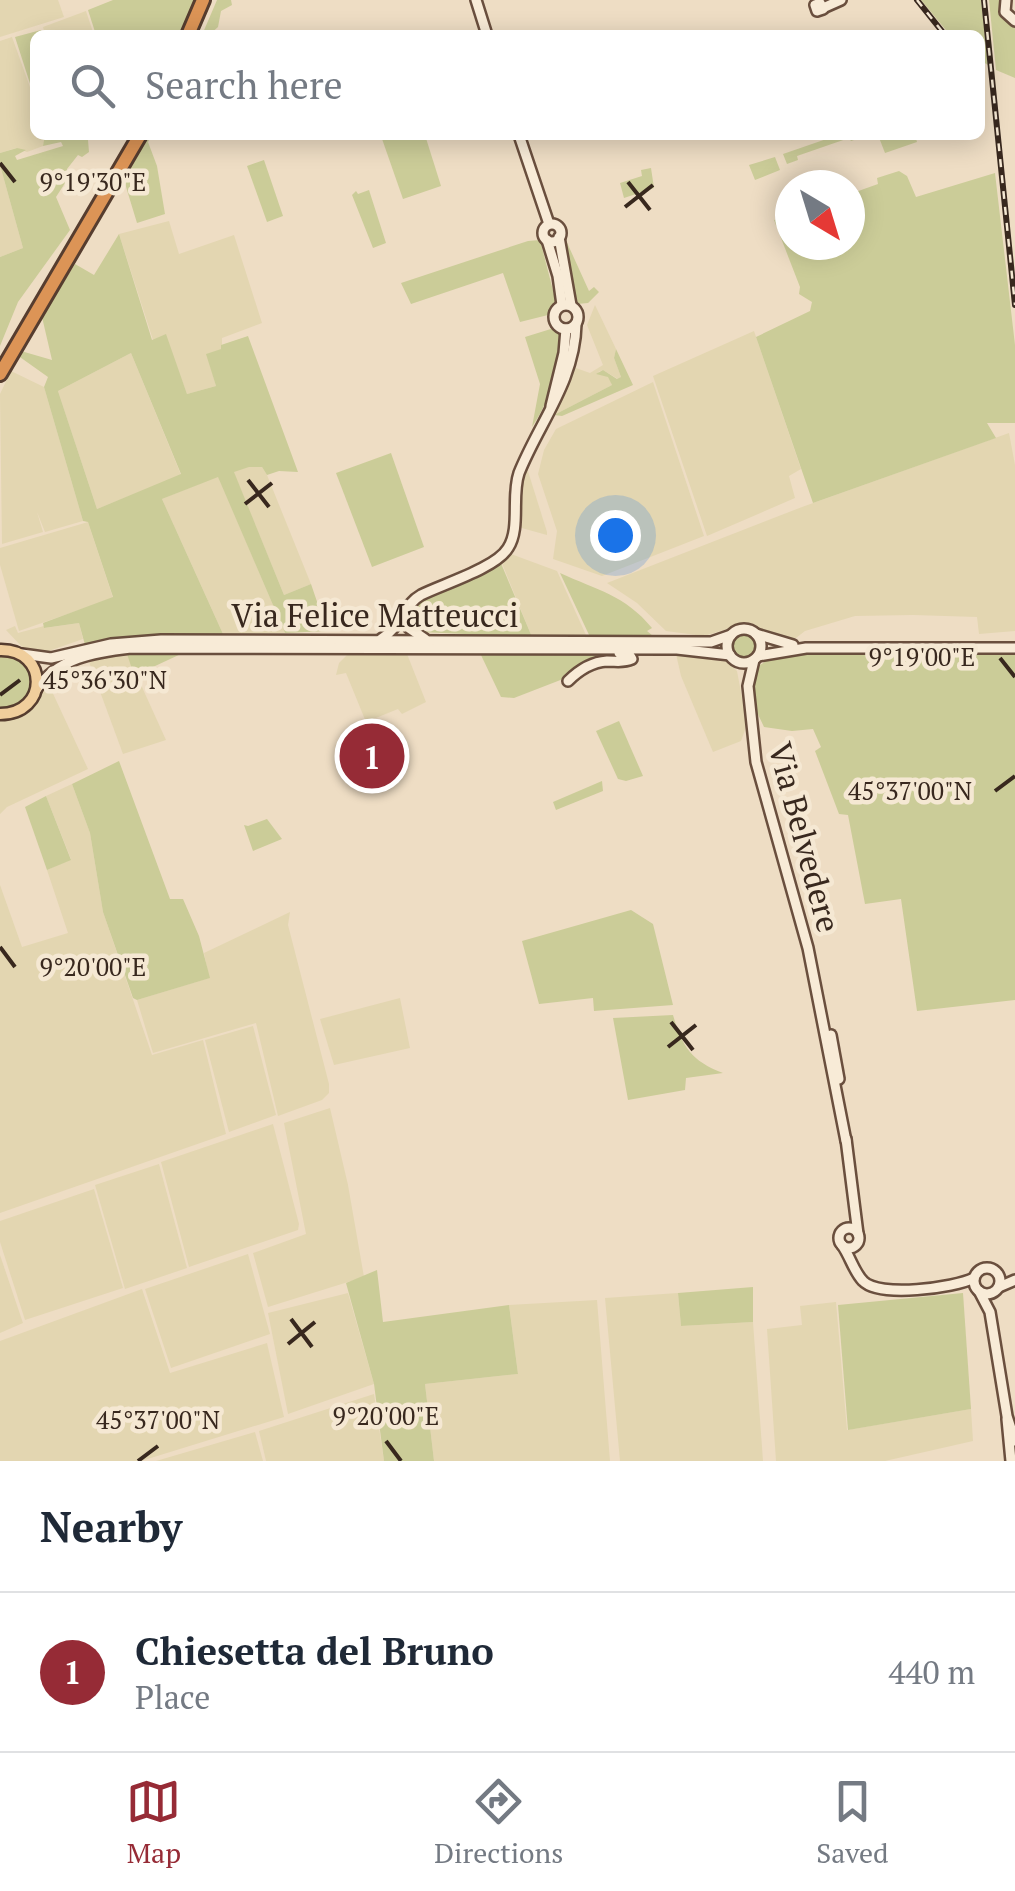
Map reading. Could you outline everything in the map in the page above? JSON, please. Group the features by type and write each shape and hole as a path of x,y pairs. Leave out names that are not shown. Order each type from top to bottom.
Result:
{"highway":[{"path":"190,30 203,0"},
{"path":"200,30 213,0"},
{"path":"0,360 129,140"},
{"path":"0,374 137,140"}],"main road":[{"path":"0,638 35,672 35,692 22,709 0,714"}],"street":[{"path":"476,0 485,30"},
{"path":"1006,0 1005,12 1015,21"},
{"path":"819,3 839,1"},
{"path":"521,140 549,224"},
{"path":"549,224 559,227 567,305"},
{"path":"378,640 397,628 416,598 488,564 507,551 512,539 520,472 558,399 570,364 571,327 578,314 567,305 543,232 549,224"},
{"path":"547,240 560,238"},
{"path":"567,305 554,312 554,318 560,328 571,327"},
{"path":"408,606 409,628 428,640"},
{"name":"Via Felice Matteucci","path":"11,652 50,658 111,644 146,641 698,642 746,629 806,648"},
{"path":"756,634 761,644 756,658"},
{"path":"731,636 727,645 732,658"},
{"name":"Via Felice Matteucci","path":"35,692 61,665 130,648 694,650 743,663 806,648 1015,648"},
{"path":"568,682 599,662 627,662 632,658 593,649"},
{"name":"Via Belvedere","path":"732,658 748,686"},
{"name":"Via Belvedere","path":"756,658 748,686 756,762 806,940 846,1140"},
{"name":"Via Belvedere","path":"819,999 831,1034 840,1084 856,1205 858,1239 854,1265"},
{"path":"831,1034 830,1060 840,1084"},
{"name":"Via Belvedere","path":"836,1095 843,1108"},
{"path":"856,1205 840,1236 863,1282 881,1290 962,1284 977,1286 989,1294 1015,1279"},
{"path":"842,1245 850,1248 858,1239 853,1229 846,1230"},
{"path":"977,1286 985,1269 1015,1279"},
{"path":"990,1312 999,1279 996,1273"},
{"path":"977,1286 990,1312 1008,1416 1011,1461"},
{"path":"1008,1416 1015,1440"}],"shaded area":[{"path":"0,0 58,0 64,17 0,37"},
{"path":"86,11 92,30 44,30 43,27"},
{"path":"12,37 30,87 30,140 45,140 43,146 27,152 16,148 0,153 0,41"},
{"path":"0,165 23,248 0,257"},
{"path":"169,221 179,254 234,235 262,323 222,338 222,349 207,354 216,386 187,394 165,335 153,340 119,234"},
{"path":"595,305 616,349 614,358 621,377 603,370 598,372 609,377 612,385 554,415 573,367 590,373 603,365 587,325"},
{"path":"754,331 801,469 789,476 795,498 707,536 653,376"},
{"path":"131,353 181,475 97,509 58,391"},
{"path":"11,371 44,387 83,521 45,532 37,512 43,532 2,544 0,394"},
{"path":"653,382 704,536 602,576 553,559 557,531 538,474 544,450 556,429"},
{"path":"1009,433 1015,465 1015,631 979,634 977,617 913,615 855,616 805,631 796,638 778,638 747,623 704,636 666,631 637,603 607,583 802,507"},
{"path":"262,467 267,475 311,584 284,595 233,471"},
{"path":"527,468 547,535 518,527 520,486"},
{"path":"218,476 285,633 223,634 162,499"},
{"path":"88,522 113,598 19,631 0,565 0,548"},
{"path":"511,554 557,571 586,635 532,637 501,561"},
{"path":"79,623 83,639 43,653 24,649 6,630 15,626 18,633"},
{"path":"127,654 166,740 123,754 88,659"},
{"path":"407,654 426,702 402,714 398,709 366,722 346,673 336,675 339,663 347,655"},
{"path":"676,654 716,655 737,671 747,724 741,741 713,752 681,676"},
{"path":"49,685 88,769 7,807 0,814 0,720 25,714"},
{"path":"72,784 90,833 103,912 152,1055 203,1040 226,1134 0,1213 0,885 22,947 68,933 47,870 71,859 46,796"},
{"path":"290,912 288,925 329,1093 322,1100 278,1116 256,1023 153,1053 137,1000 209,978 204,953"},
{"path":"400,998 410,1048 334,1065 320,1019"},
{"path":"253,1026 276,1115 229,1132 205,1040"},
{"path":"330,1108 364,1277 268,1307 253,1253 306,1234 284,1123"},
{"path":"273,1124 298,1230 189,1267 161,1162"},
{"path":"159,1164 187,1268 125,1289 95,1185"},
{"path":"94,1189 123,1288 25,1320 0,1242 0,1221"},
{"path":"248,1254 270,1334 171,1368 145,1289"},
{"path":"0,1255 23,1323 0,1333"},
{"path":"142,1289 170,1373 267,1343 284,1417 141,1461 0,1461 0,1341"},
{"path":"348,1293 374,1384 288,1414 268,1313"},
{"path":"678,1293 681,1326 753,1322 763,1461 620,1461 605,1298"},
{"path":"597,1300 610,1461 434,1461 425,1384 518,1374 509,1305"},
{"path":"836,1302 847,1430 971,1409 973,1441 885,1461 776,1461 767,1329 802,1325 800,1306"},
{"path":"374,1394 384,1461 266,1461 259,1431"},
{"path":"255,1432 263,1461 156,1461"}],"green space":[{"path":"113,0 200,0 187,30 94,30 88,10"},
{"path":"217,0 231,0 232,5 221,11 218,27 204,30"},
{"path":"921,0 981,0 984,30 946,30"},
{"path":"989,0 1002,0 1001,9 1015,27 1015,78 996,70"},
{"path":"30,33 30,84 15,37"},
{"path":"44,140 88,140 89,152 78,155 67,169 67,180 56,197 70,230 18,302 0,346 0,257 23,248 0,153 17,148 26,150 15,156 17,160 63,146 61,142 43,146"},
{"path":"142,140 149,140 165,214 137,223 123,177"},
{"path":"382,140 427,140 441,186 403,199"},
{"path":"824,140 843,140 797,156 798,160 787,164 783,154"},
{"path":"880,140 916,140 917,142 885,153"},
{"path":"775,157 780,170 755,180 749,165"},
{"path":"264,160 283,216 267,222 247,166"},
{"path":"651,168 654,188 624,198 620,183 642,176 641,170"},
{"path":"899,171 907,176 916,197 995,173 1015,345 1015,423 987,423 996,438 813,503 756,337 810,311 812,302 799,294 790,260 865,260 865,189 878,184 877,178"},
{"path":"369,190 386,243 373,248 352,195"},
{"path":"119,234 152,340 166,334 187,394 216,386 206,354 248,336 298,472 267,475 262,467 249,467 234,472 284,595 311,584 327,631 285,633 218,477 162,499 223,634 150,635 85,645 79,623 44,628 43,623 113,597 88,522 83,521 44,387 48,377 17,355 21,351 52,360 42,317 75,264 94,275","holes":["131,353 181,474 97,509 58,391"]},
{"path":"564,236 589,291 594,287 599,292 588,303 577,304 562,244"},
{"path":"540,240 556,302 548,315 520,322 503,273 411,304 401,283 528,241"},
{"path":"554,328 559,331 560,343 557,369 532,427 540,384 525,337"},
{"path":"616,349 633,385 562,416 554,415 612,385 608,377 596,374 603,370 617,379 621,377 614,358"},
{"path":"391,453 424,547 372,567 336,473"},
{"path":"500,561 532,637 420,632 416,616 419,601"},
{"path":"560,573 621,601 642,617 652,628 647,631 653,636 590,637"},
{"path":"744,633 754,637 758,647 754,657 744,661 734,657 730,647 734,637"},
{"path":"177,650 183,653 138,674 133,672 127,654"},
{"path":"795,652 1015,653 1015,1000 917,1011 901,899 865,904 848,815 839,814 815,751 821,747 813,729 764,727 755,708 755,668 773,657"},
{"path":"6,653 27,668 33,686 24,701 0,710 0,654"},
{"path":"480,653 625,655 514,698 501,697"},
{"path":"619,721 643,776 626,781 618,779 596,731"},
{"path":"119,761 170,899 183,899 199,936 210,978 137,1000 133,998 103,912 90,833 72,784"},
{"path":"602,781 603,791 556,810 553,802"},
{"path":"46,796 71,860 47,870 25,807"},
{"path":"267,819 282,839 253,851 244,825"},
{"path":"631,910 653,924 673,1005 594,1011 593,998 539,1004 522,941"},
{"path":"673,1015 689,1051 723,1073 686,1078 685,1090 628,1100 613,1018"},
{"path":"377,1270 383,1322 509,1305 518,1374 425,1384 434,1461 384,1461 374,1384 346,1283"},
{"path":"753,1287 753,1322 681,1326 678,1293"},
{"path":"963,1293 971,1409 848,1430 838,1305"}],"railway":[{"path":"917,0 941,30"},
{"path":"984,0 1015,305"}],"place":[{"name":"Chiesetta del Bruno","path":"372,756"}]}
